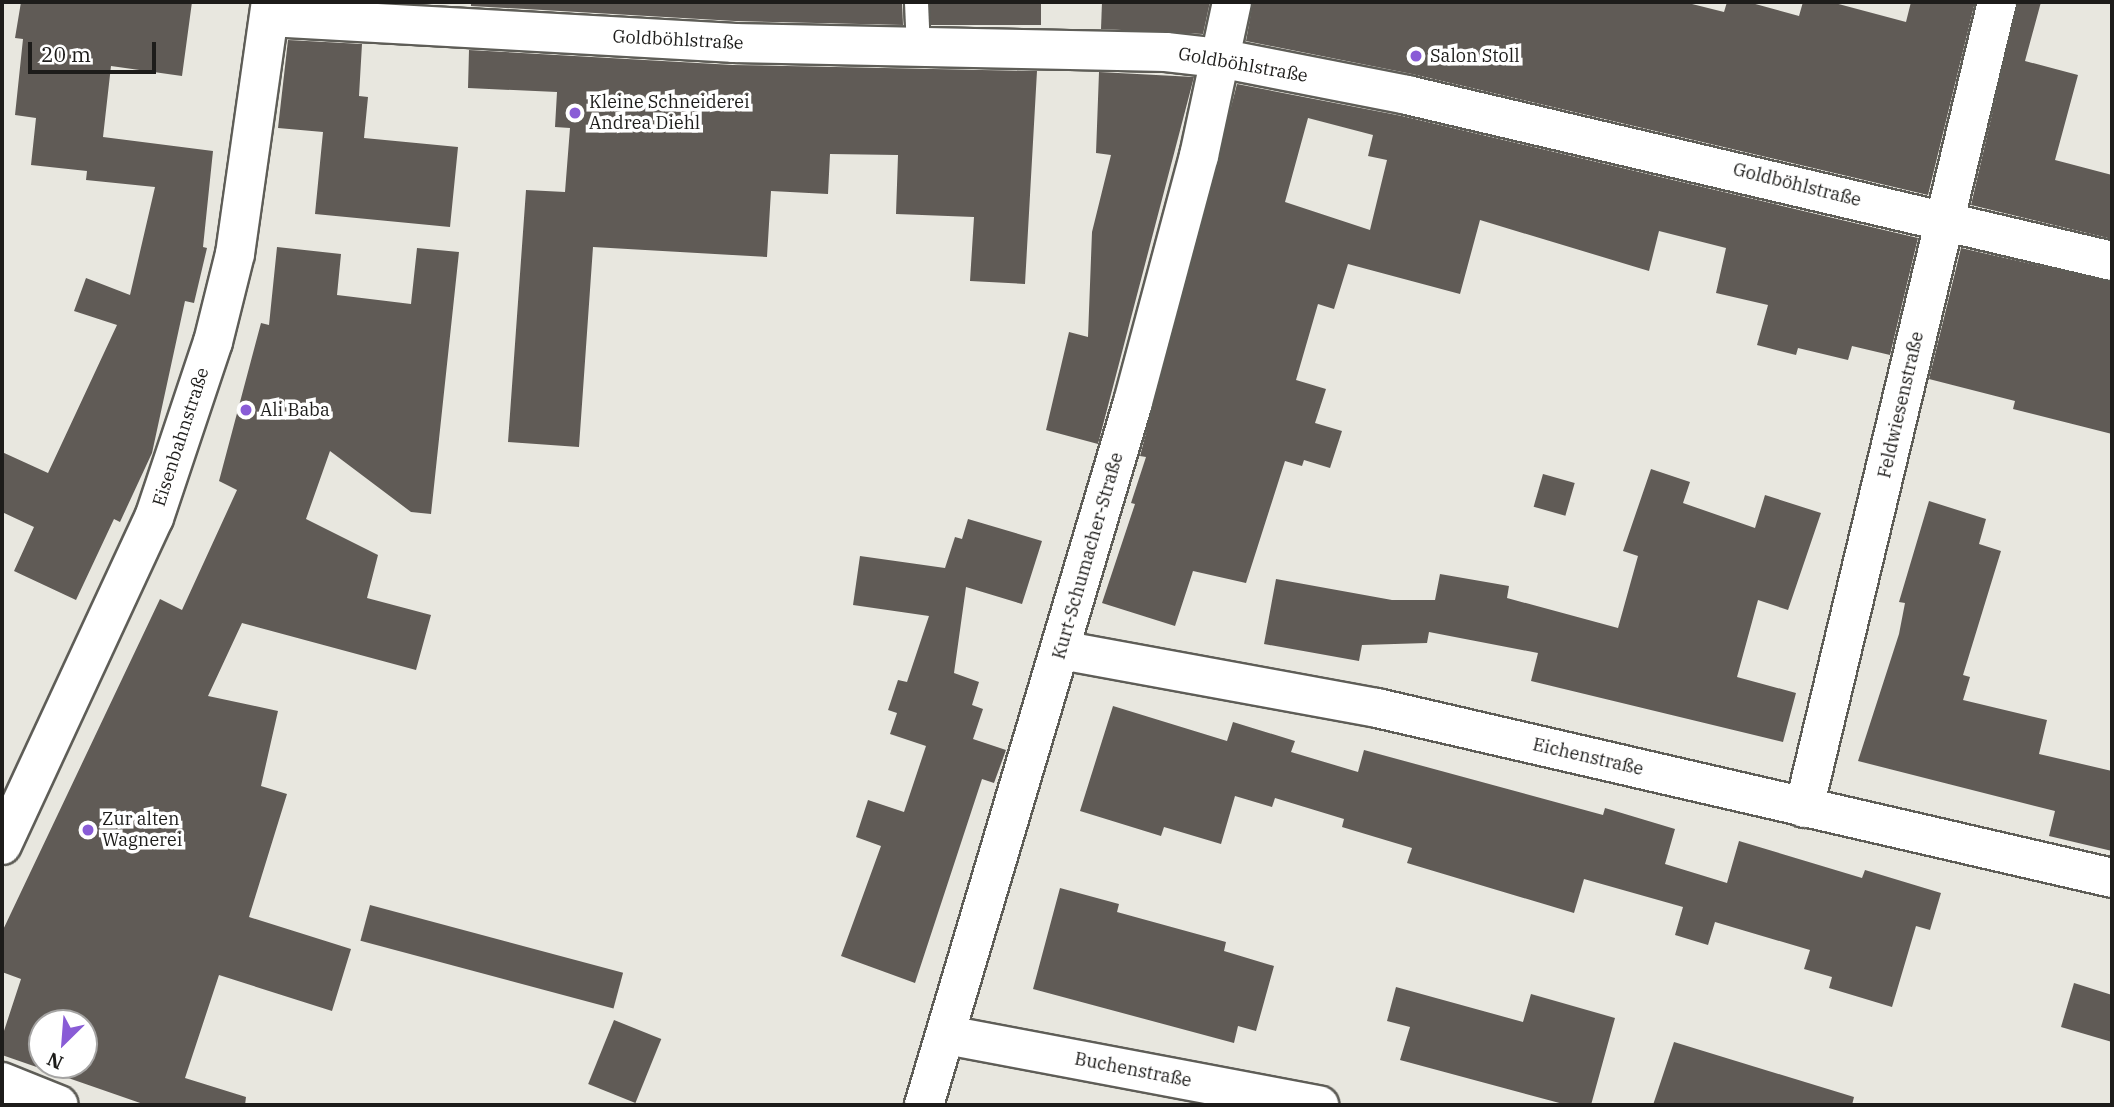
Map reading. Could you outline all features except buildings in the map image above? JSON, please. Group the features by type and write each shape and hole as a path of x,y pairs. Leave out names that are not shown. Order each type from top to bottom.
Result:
{"street":[{"name":"Kurt-Schumacher-Straße","path":"924,1105 947,1035 1140,376 1199,156 1232,2"},
{"name":"Feldwiesenstraße","path":"1804,808 1997,2"},
{"name":"Goldböhlstraße","path":"271,9 918,49 1166,52 1219,58 1407,95 2112,261"},
{"name":"Eisenbahnstraße","path":"4,837 154,518 213,342 235,254 271,9"},
{"name":"Eichenstraße","path":"1061,650 1377,708 2112,878"},
{"name":"Buchenstraße","path":"947,1035 1320,1105"},
{"path":"2,1082 59,1105"}],"lane":[{"path":"916,2 918,49"}],"place":[{"name":"Salon Stoll","path":"1416,56"},
{"name":"Kleine Schneiderei Andrea Diehl","path":"575,113"},
{"name":"Ali Baba","path":"246,410"},
{"name":"Zur alten Wagnerei","path":"88,830"}]}
